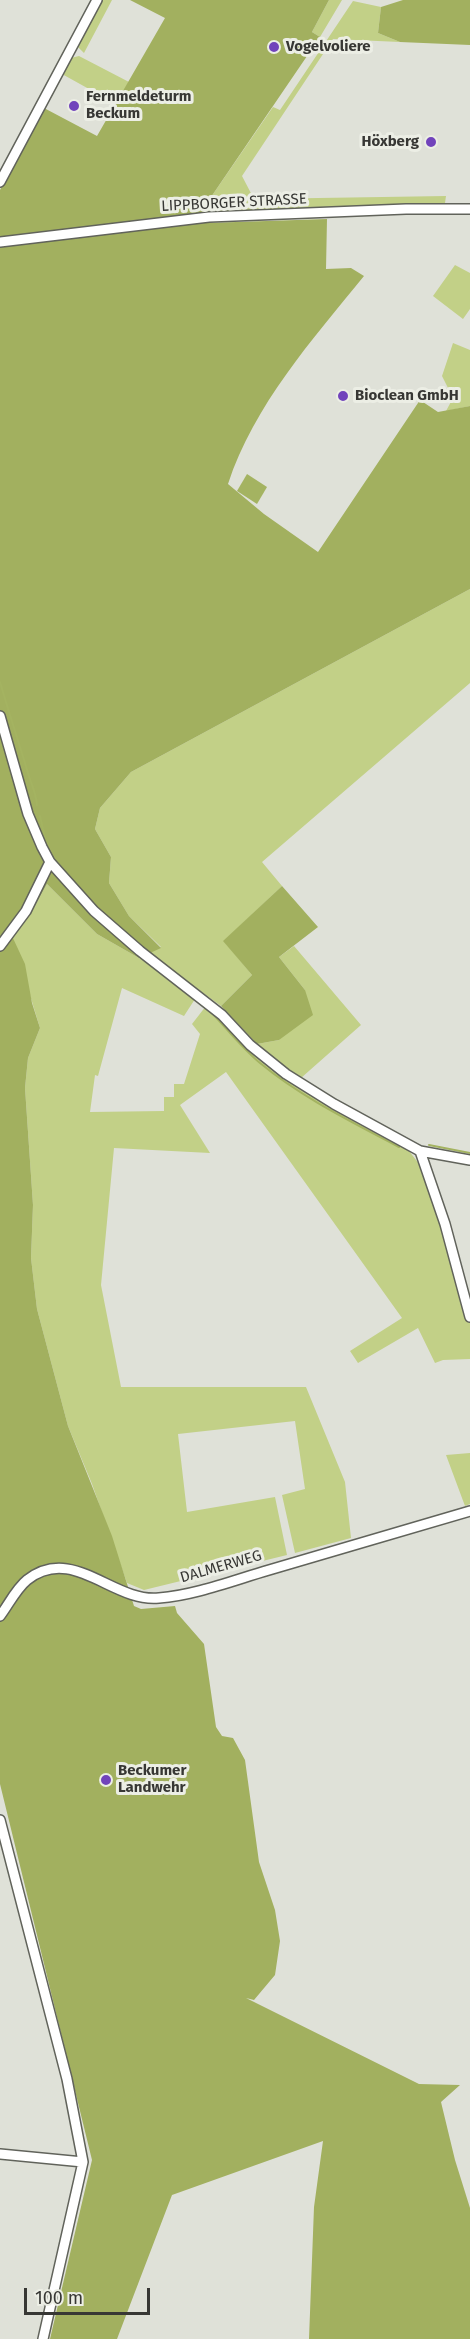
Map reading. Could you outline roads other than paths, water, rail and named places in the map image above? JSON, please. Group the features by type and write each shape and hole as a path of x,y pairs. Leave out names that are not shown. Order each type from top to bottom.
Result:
{"street":[{"path":"0,182 98,0"},
{"name":"LIPPBORGER STRASSE","path":"0,242 183,219 406,209 470,210"},
{"path":"0,716 28,814 50,862 94,911 140,951 222,1015 250,1045 286,1074 334,1104 420,1151 470,1160"},
{"path":"0,946 26,911 50,862"},
{"path":"420,1151 445,1224 470,1317"},
{"name":"DALMERWEG","path":"0,1616 22,1585 42,1572 70,1569 83,1571 128,1595 158,1598 234,1580 470,1511"},
{"path":"0,1820 67,2079 83,2162 43,2339"},
{"path":"0,2154 83,2162"}],"waterway":[{"path":"0,682 35,792 37,805"},
{"path":"40,816 46,842 55,859"},
{"path":"53,873 93,917 132,950"},
{"path":"212,1013 247,1051 292,1087 399,1147"},
{"path":"429,1145 470,1153"}],"place":[{"name":"Vogelvoliere","path":"274,47"},
{"name":"Fernmeldeturm Beckum","path":"74,106"},
{"name":"Höxberg","path":"431,142"},
{"name":"Bioclean GmbH","path":"343,396"},
{"name":"Beckumer Landwehr","path":"106,1780"}]}
